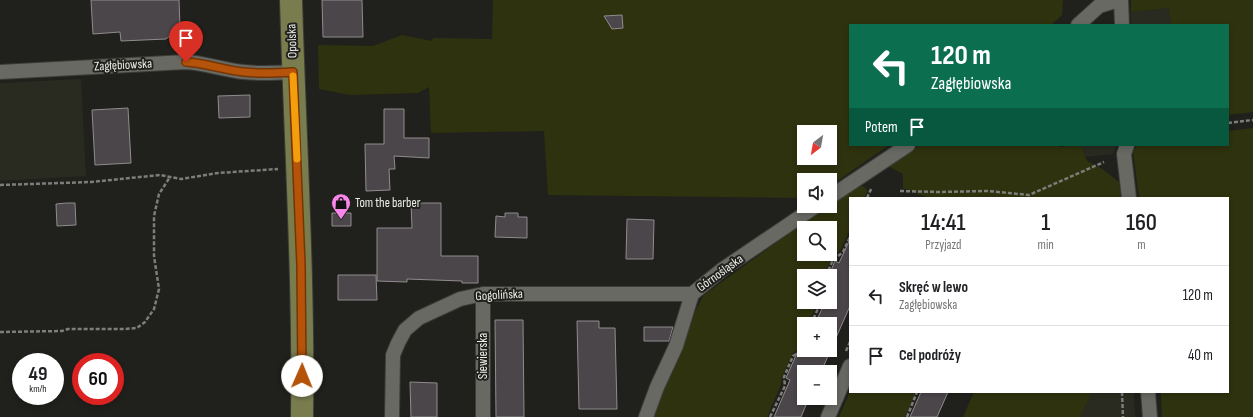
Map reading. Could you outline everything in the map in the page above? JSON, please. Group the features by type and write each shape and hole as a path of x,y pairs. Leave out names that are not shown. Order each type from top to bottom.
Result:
{"main road":[{"name":"Opolska","path":"291,0 303,349 302,417"}],"street":[{"path":"1079,24 1099,6 1119,0 1122,24"},
{"name":"Zagłębiowska","path":"0,72 195,62 244,72 270,74 293,72"},
{"path":"837,192 906,146"},
{"path":"1128,146 1124,154 1129,197"},
{"name":"Górnośląska","path":"646,417 657,387 676,346 692,294 723,269 806,213"},
{"name":"Gogolińska","path":"392,417 393,355 405,330 419,318 460,298 483,294 692,294"},
{"name":"Siewierska","path":"483,294 483,417"},
{"path":"828,417 849,368"},
{"path":"1148,393 1150,417"}],"path":[{"path":"1229,123 1253,120"},
{"path":"900,191 988,190 1029,195 1104,162"},
{"path":"0,185 91,182 160,175 181,180 218,173 297,168"},
{"path":"0,332 62,331 68,329 125,329 137,328 145,322 154,309 159,289 154,256 154,216 159,194 170,177"},
{"path":"829,269 833,260 843,252 849,239"},
{"path":"770,417 785,386 784,377 793,356 797,354"},
{"path":"906,417 918,393"},
{"path":"1122,393 1123,417"}],"shaded area":[{"path":"1169,8 1171,24 1131,24 1131,12"},
{"path":"81,79 86,176 0,181 0,83"},
{"path":"1080,146 1117,146 1113,154 1085,157"},
{"path":"1092,393 1134,393 1135,417 1080,417"}],"green space":[{"path":"493,0 1063,0 1062,15 1052,24 849,24 849,146 888,146 837,181 837,173 797,173 797,198 548,195 544,131 431,133 429,87 418,93 350,95 319,89 318,45 373,46 402,35 432,41 433,38 492,39"},
{"path":"1131,0 1253,0 1253,112 1229,115 1229,24 1171,24 1169,8 1131,12"},
{"path":"1253,128 1253,417 1162,417 1161,393 1229,393 1229,197 1139,197 1133,151 1137,146 1229,146 1229,131"},
{"path":"918,146 1080,146 1087,161 1101,168 1119,182 1121,197 926,197 903,188 903,174 886,165"},
{"path":"862,186 866,188 867,192 864,197 849,197 849,231 841,249 837,253 837,221 806,221 817,213 837,213 837,200 858,187"},
{"path":"797,228 797,261 830,261 827,269 797,269 797,309 815,309 811,317 797,317 797,350 793,353 782,377 781,385 767,417 652,417 694,313 704,295"},
{"path":"850,393 916,393 905,417 839,417"},
{"path":"974,393 1092,393 1080,417 963,417"}],"building":[{"path":"91,0 179,0 180,27 166,39 121,41 120,32 93,34"},
{"path":"322,0 362,0 363,37 323,37"},
{"path":"622,15 623,28 612,29 604,16"},
{"path":"250,95 250,117 219,118 218,96"},
{"path":"128,108 131,163 95,165 92,110"},
{"path":"384,109 404,109 404,138 429,138 429,158 394,156 395,169 389,169 390,190 366,191 365,144 384,144"},
{"path":"75,203 76,225 57,226 56,204"},
{"path":"411,203 441,203 441,256 478,256 478,283 407,279 407,282 377,281 377,228 412,228"},
{"path":"332,213 351,213 351,226 332,226"},
{"path":"505,213 518,213 518,217 527,217 527,238 495,237 496,216 505,217"},
{"path":"627,219 654,220 653,259 626,259"},
{"path":"849,241 849,308 837,336 837,317 818,317 822,309 837,309 837,269 832,269 835,261 839,263"},
{"path":"338,275 376,275 377,300 338,300"},
{"path":"495,320 523,320 524,417 496,417"},
{"path":"577,321 599,321 599,328 615,328 617,409 579,409"},
{"path":"644,327 673,327 669,341 644,341"},
{"path":"797,353 797,357 828,357 824,365 797,365 797,405 806,405 801,417 774,417 790,380 786,378"},
{"path":"410,382 437,383 437,417 411,417"},
{"path":"921,393 948,393 937,417 910,417"}],"slow traffic":[{"path":"293,76 297,159"}],"place":[{"name":"Tom the barber","path":"341,220"}],"route":[{"path":"186,62 195,62 217,68 244,72 270,74 293,72 301,265 303,349 302,376"}]}
